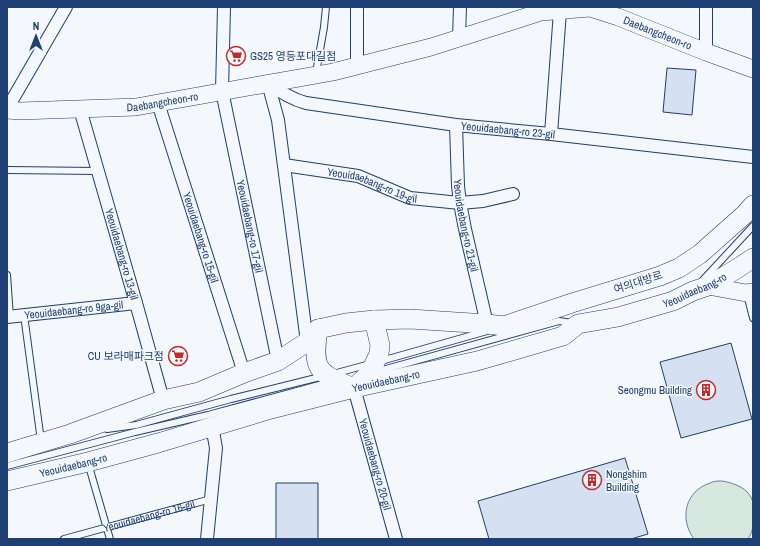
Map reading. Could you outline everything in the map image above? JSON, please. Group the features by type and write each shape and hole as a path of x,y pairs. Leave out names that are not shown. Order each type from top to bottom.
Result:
{"main road":[{"name":"Daebangcheon-ro","path":"7,109 20,111 136,107 316,75 357,66 431,47 529,12 590,8 618,17 753,69"},
{"name":"여의대방로","path":"496,325 653,278 680,268 700,254 744,215 753,205"},
{"name":"Yeouidaebang-ro","path":"7,481 88,462 158,443 271,409 352,376 478,361 563,336 578,324 618,317 673,301 738,268 753,258"},
{"path":"700,288 750,292"},
{"path":"7,453 70,434 162,400 199,392 244,373 278,361 313,335 346,323 374,320 410,319 496,325"},
{"path":"313,335 318,368 352,376 379,354 380,345 374,320"}],"street":[{"path":"7,109 66,7"},
{"name":"Yeouidaebang-ro 17-gil","path":"224,7 222,91 278,361"},
{"path":"357,7 357,66"},
{"path":"459,38 460,7"},
{"path":"706,7 706,52"},
{"path":"550,134 560,10"},
{"path":"268,83 278,120 284,165 313,335"},
{"name":"Yeouidaebang-ro 23-gil","path":"268,83 293,100 306,103 456,125 753,157"},
{"name":"Yeouidaebang-ro 15-gil","path":"158,103 244,373"},
{"name":"Yeouidaebang-ro 13-gil","path":"80,109 136,303 162,400"},
{"name":"Yeouidaebang-ro 21-gil","path":"456,125 458,186 464,229 496,325"},
{"name":"Yeouidaebang-ro 19-gil","path":"284,165 358,176 410,198 460,203 483,201 514,194"},
{"name":"Yeouidaebang-ro 9ga-gil","path":"9,317 136,303"},
{"name":"Yeouidaebang-ro 20-gil","path":"352,376 396,539"},
{"name":"Yeouidaebang-ro 16-gil","path":"207,539 216,448 212,426"}],"lane":[{"path":"316,75 326,7"},
{"path":"7,170 98,171"},
{"path":"700,288 753,226"},
{"name":"Yeouidaebang-ro 9ga-gil","path":"7,274 9,317"},
{"path":"750,292 753,318"},
{"path":"24,315 41,442"},
{"path":"7,466 135,432 208,415 352,376 496,325"},
{"path":"70,434 136,425 230,399 352,376"},
{"path":"88,462 110,539"},
{"name":"Yeouidaebang-ro 16-gil","path":"64,539 107,526 211,499"}],"shaded area":[{"path":"722,481 740,487 751,497 753,502 753,526 751,534 748,539 694,539 689,531 686,515 687,506 690,499 695,492 702,487 713,482"}],"building":[{"path":"667,68 696,70 692,115 663,112"},
{"name":"Seongmu Building","path":"731,343 752,419 681,438 660,362"},
{"name":"Nongshim Building","path":"625,458 648,534 631,539 489,539 478,501"},
{"path":"276,483 318,483 318,539 276,539"}],"place":[{"name":"GS25 영등포대길점","path":"236,56"},
{"name":"CU 보라매파크점","path":"178,356"},
{"name":"Seongmu Building","path":"706,390"},
{"name":"Nongshim Building","path":"592,480"}]}
